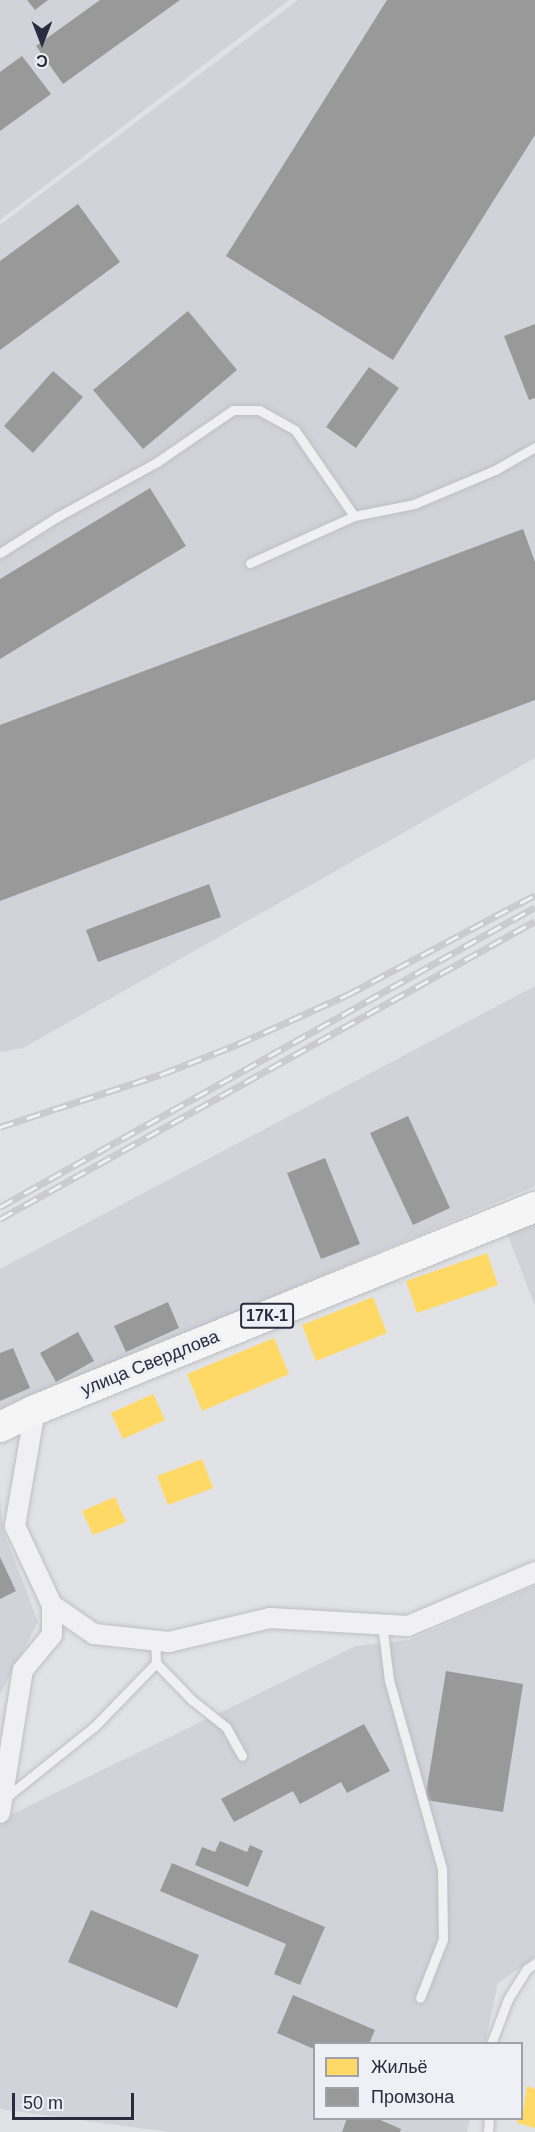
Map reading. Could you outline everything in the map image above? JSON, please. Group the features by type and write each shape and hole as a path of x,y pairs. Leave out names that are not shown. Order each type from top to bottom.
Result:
{"main road":[{"name":"улица Свердлова","path":"0,1426 535,1207"}],"street":[{"path":"1,1807 23,1670 52,1635 52,1605 15,1526 35,1410"},
{"path":"52,1605 94,1634 169,1642 270,1618 408,1626 535,1572"}],"lane":[{"path":"0,553 57,517 157,462 233,410 259,410 295,430 354,516"},
{"path":"250,563 354,516 414,504 495,471 535,447"},
{"path":"381,1624 389,1680 442,1869 443,1939 420,1998"},
{"path":"155,1641 156,1664 192,1700 226,1727 242,1756"},
{"path":"1,1807 94,1727 156,1664"},
{"path":"491,2042 508,1999 527,1969 535,1963"}],"shaded area":[{"path":"0,0 289,0 0,220"},
{"path":"298,0 535,0 535,758 23,1048 0,1052 0,225"},
{"path":"535,986 535,1186 0,1412 0,1269"},
{"path":"535,1222 535,1306 507,1233"},
{"path":"0,1497 3,1530 38,1622 0,1694"},
{"path":"535,1586 535,1957 498,1983 485,2042 313,2042 313,2120 470,2120 467,2132 169,2132 0,2109 0,1820 356,1646 409,1640"}],"building: Жильё":[{"path":"487,1253 498,1285 417,1313 406,1281"},
{"path":"373,1297 387,1333 316,1361 302,1325"},
{"path":"274,1338 289,1374 202,1411 187,1374"},
{"path":"153,1394 165,1420 123,1439 111,1413"},
{"path":"202,1459 213,1488 168,1505 157,1476"},
{"path":"115,1497 126,1522 93,1535 82,1511"},
{"path":"527,2086 535,2089 535,2128 517,2123 518,2120 523,2120"}],"building: Промзона":[{"path":"27,0 48,0 35,10"},
{"path":"100,0 180,0 63,84 36,46"},
{"path":"387,0 535,0 535,135 393,360 226,256"},
{"path":"22,56 51,94 0,131 0,72"},
{"path":"78,204 120,262 0,350 0,261"},
{"path":"188,311 237,370 143,449 93,390"},
{"path":"535,324 535,398 529,400 504,336"},
{"path":"369,367 399,388 356,448 326,427"},
{"path":"53,371 83,397 33,453 4,426"},
{"path":"150,488 186,546 0,659 0,579"},
{"path":"523,529 535,562 535,700 0,901 0,725"},
{"path":"209,884 221,917 98,962 86,930"},
{"path":"408,1116 450,1208 413,1225 370,1133"},
{"path":"325,1158 360,1244 321,1259 287,1173"},
{"path":"168,1302 179,1328 126,1352 114,1326"},
{"path":"78,1332 94,1361 56,1382 40,1353"},
{"path":"13,1348 30,1388 0,1401 0,1353"},
{"path":"0,1557 16,1591 0,1599"},
{"path":"446,1671 523,1684 503,1812 425,1800"},
{"path":"364,1724 390,1771 347,1793 341,1782 300,1804 293,1791 234,1822 221,1799"},
{"path":"220,1841 247,1852 250,1845 263,1851 248,1887 195,1865 202,1847 215,1852"},
{"path":"172,1863 325,1927 300,1985 274,1974 286,1944 160,1891"},
{"path":"91,1910 199,1955 177,2008 68,1962"},
{"path":"293,1995 375,2030 370,2042 313,2042 313,2049 277,2033"},
{"path":"346,2120 381,2120 401,2129 400,2132 342,2132"}],"railway":[{"path":"0,1127 162,1074 238,1044 347,995 535,895"},
{"path":"0,1207 535,907"},
{"path":"0,1219 535,921"}]}
